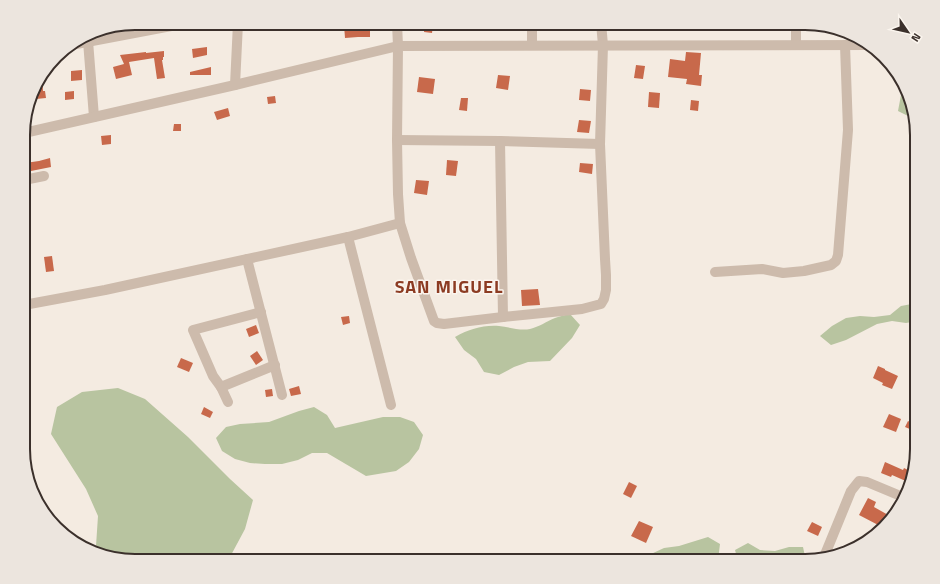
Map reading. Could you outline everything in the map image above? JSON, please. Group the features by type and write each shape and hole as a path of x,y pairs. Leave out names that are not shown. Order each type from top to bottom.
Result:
{"street":[{"path":"101,36 141,30"},
{"path":"235,85 238,30"},
{"path":"397,30 397,140 400,223 434,320 437,323 444,324 582,309 601,304 604,299 606,290 606,275 600,144 603,45 602,30"},
{"path":"532,30 532,45"},
{"path":"796,30 796,45"},
{"path":"88,41 94,117"},
{"path":"715,272 762,269 783,272 804,271 831,265 836,261 838,255 848,130 845,45"},
{"path":"30,132 398,46 858,45"},
{"path":"397,140 600,144"},
{"path":"500,141 503,317"},
{"path":"30,179 44,176"},
{"path":"30,304 105,290 348,237 400,223"},
{"path":"348,237 391,405"},
{"path":"247,259 282,395"},
{"path":"228,402 221,387 213,376 193,330 261,312"},
{"path":"221,387 275,366"},
{"path":"826,551 851,491 859,481 867,482 899,495"}],"green space":[{"path":"902,94 908,116 898,111"},
{"path":"910,304 910,322 892,321 877,324 846,340 831,345 820,336 832,326 846,318 890,315 901,306"},
{"path":"570,314 580,325 572,338 550,361 528,362 499,375 484,372 476,359 464,350 455,337 471,330 487,326 499,326 522,330 530,329 557,317"},
{"path":"118,388 145,399 188,437 253,500 245,529 232,554 135,554 121,553 96,546 98,516 86,489 51,434 57,407 82,392"},
{"path":"314,407 327,415 335,428 383,417 400,417 414,422 423,435 419,449 409,462 396,471 366,476 327,453 312,453 298,460 282,464 250,463 235,459 222,451 216,438 226,427 240,424 269,422"},
{"path":"708,537 720,544 719,554 651,554 664,548 679,546"},
{"path":"748,543 760,550 775,551 789,547 803,547 804,554 736,554 735,550"}],"building":[{"path":"344,30 370,30 370,37 345,38"},
{"path":"424,30 432,30 432,33 424,32"},
{"path":"207,47 207,55 193,58 192,49"},
{"path":"164,51 164,57 162,60 165,78 157,79 154,58 129,62 132,75 116,79 113,67 124,64 120,55"},
{"path":"686,52 701,53 699,75 702,75 701,86 686,84 687,79 668,77 670,59 685,61"},
{"path":"636,65 645,66 643,79 634,78"},
{"path":"211,67 211,75 190,75 190,72"},
{"path":"82,70 82,80 71,81 71,71"},
{"path":"498,75 510,76 508,90 496,88"},
{"path":"419,77 435,79 433,94 417,92"},
{"path":"43,85 43,91 45,91 46,98 37,99"},
{"path":"580,89 591,90 590,101 579,100"},
{"path":"74,91 74,99 65,100 65,92"},
{"path":"649,92 660,93 659,108 648,107"},
{"path":"275,96 276,103 268,104 267,97"},
{"path":"461,98 468,98 467,111 459,110"},
{"path":"691,100 699,101 698,111 690,110"},
{"path":"228,108 230,116 217,120 214,112"},
{"path":"579,120 591,121 589,133 577,132"},
{"path":"174,124 181,124 181,131 173,131"},
{"path":"111,135 111,144 102,145 101,136"},
{"path":"50,158 51,167 30,171 30,162"},
{"path":"447,160 458,161 456,176 446,175"},
{"path":"580,163 593,164 592,174 579,172"},
{"path":"416,180 429,181 427,195 414,193"},
{"path":"52,256 54,271 46,272 44,257"},
{"path":"538,289 540,305 522,306 521,290"},
{"path":"349,316 350,323 343,325 341,317"},
{"path":"256,325 259,333 249,337 246,329"},
{"path":"257,351 263,360 256,365 250,356"},
{"path":"181,358 193,363 189,372 177,367"},
{"path":"878,366 898,376 892,389 882,385 883,383 873,378"},
{"path":"299,386 301,394 291,396 289,389"},
{"path":"272,389 273,396 266,397 265,390"},
{"path":"204,407 213,412 210,418 201,414"},
{"path":"889,414 901,419 896,432 883,427"},
{"path":"908,421 910,422 910,429 905,427"},
{"path":"885,462 903,470 904,468 908,470 905,481 892,475 891,477 881,473"},
{"path":"629,482 637,486 631,498 623,494"},
{"path":"868,498 876,502 874,507 887,514 877,525 859,515"},
{"path":"639,521 653,527 646,543 631,536"},
{"path":"812,522 822,527 818,536 807,531"}],"district":[{"name":"SAN MIGUEL","path":"449,287"}]}
